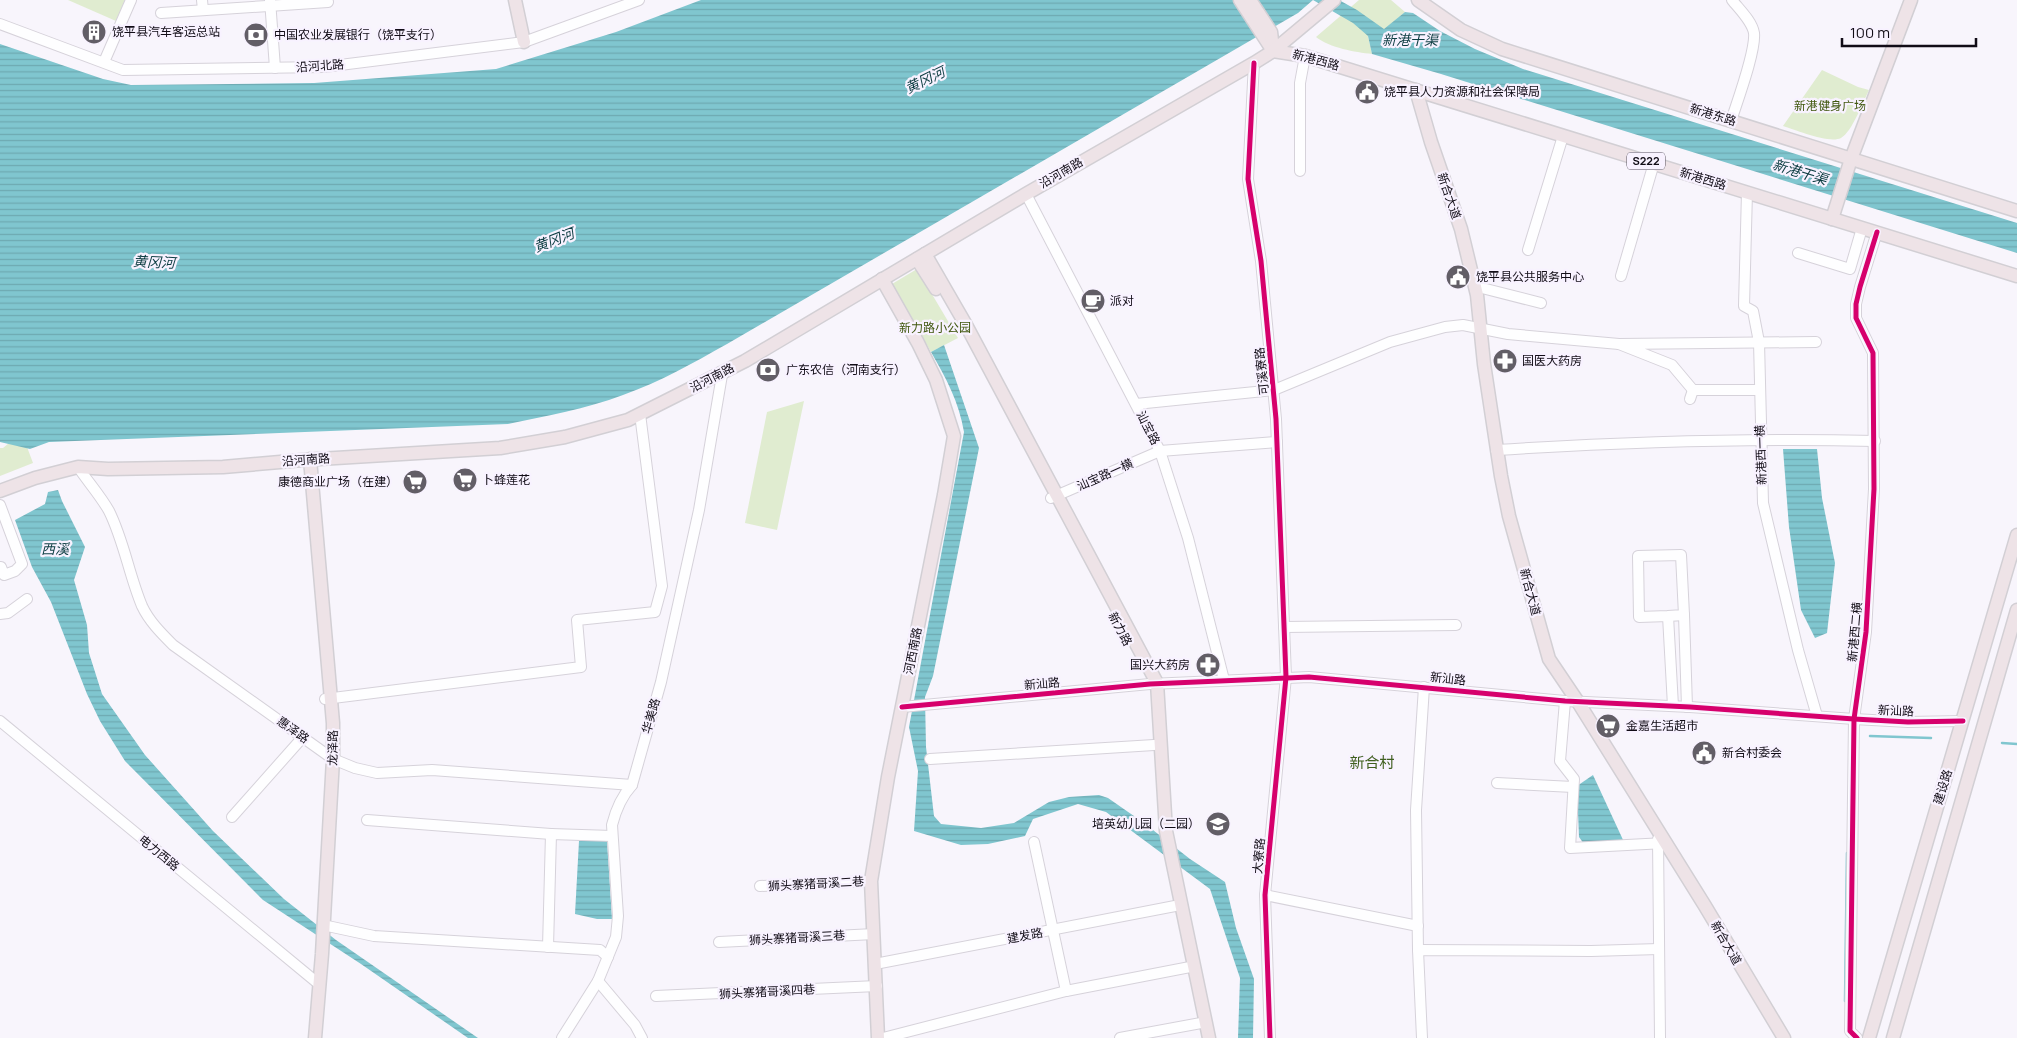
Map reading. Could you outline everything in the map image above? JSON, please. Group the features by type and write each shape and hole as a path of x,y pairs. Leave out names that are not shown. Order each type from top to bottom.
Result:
{"main road":[{"path":"515,0 524,42"},
{"path":"1240,0 1273,51"},
{"path":"1250,0 1271,32 1273,51"},
{"name":"沿河南路","path":"0,491 35,478 78,467 108,469 223,467 306,459 500,448 565,437 628,420 722,374 1026,194 1254,63 1273,51 1334,0"},
{"name":"新港东路","path":"1418,0 1461,30 1502,49 1731,121 1850,162 2017,211"},
{"path":"1832,219 1850,162 1911,0"},
{"name":"新港西路","path":"1273,51 1305,56 2017,276"},
{"name":"新合大道","path":"1416,90 1431,142 1461,229 1476,290 1496,450 1509,516 1548,659 1571,701 1661,840 1780,1037"},
{"name":"新力路","path":"921,256 1054,497 1153,684 1154,745 1162,828 1170,866 1175,906 1190,967 1203,1038"},
{"name":"河西南路","path":"878,1038 871,881 884,795 954,436 936,380 918,343 882,280"},
{"name":"龙泽路","path":"306,459 328,699 329,757 323,925 307,1038"},
{"name":"建设路","path":"1869,1038 2017,535"},
{"name":"建设路","path":"1893,1038 2017,610"},
{"path":"1153,684 1162,828"},
{"path":"1963,721 1982,727"},
{"name":"龙泽路","path":"315,1038 316,982 329,757"},
{"path":"1170,866 1199,983 1209,1038"}],"street":[{"path":"104,62 131,0"},
{"name":"沿河北路","path":"0,24 123,70 324,67 524,42 639,0"},
{"path":"1731,121 1750,57 1754,32 1747,19 1732,0"},
{"path":"161,13 203,5 328,2"},
{"path":"270,3 275,68"},
{"path":"1300,171 1300,83 1305,56"},
{"name":"可溪寮路","path":"1254,63 1248,179 1260,260 1274,390 1286,677"},
{"path":"1528,250 1563,136"},
{"path":"1621,276 1654,163"},
{"name":"新港西一横","path":"1747,192 1744,306 1753,311 1759,342 1763,502 1798,650 1817,716"},
{"name":"汕宝路","path":"1026,194 1160,451 1188,538 1224,680"},
{"path":"1798,253 1850,269 1862,228"},
{"name":"新港西二横","path":"1856,1038 1850,1031 1854,719 1866,632 1875,442 1874,353 1856,318 1856,304 1877,232"},
{"path":"1476,290 1482,288 1541,303"},
{"path":"1136,404 1274,390 1390,342 1446,326 1463,324 1508,334 1619,344 1816,342"},
{"path":"1619,344 1672,365 1692,394 1760,390"},
{"name":"华美路","path":"562,1038 598,981 616,937 618,916 612,825 615,811 623,796 632,785 661,682 699,510 722,374"},
{"path":"328,699 581,667 577,620 655,612 662,586 640,414"},
{"path":"1496,450 1565,445 1760,439 1875,442"},
{"name":"汕宝路一横","path":"1054,497 1160,451 1277,442"},
{"name":"惠泽路","path":"78,467 96,490 109,512 143,607 155,627 172,646 329,757 355,768 377,772 432,770 632,785"},
{"path":"0,505 22,564 15,571 4,574 1,567"},
{"path":"1684,615 1639,617 1638,556 1681,555 1684,615 1687,707"},
{"path":"0,614 8,613 27,599"},
{"path":"1668,616 1673,706"},
{"path":"1284,627 1456,624"},
{"name":"大寮路","path":"1270,1038 1265,895 1286,677"},
{"name":"新汕路","path":"902,707 1153,684 1309,677 1571,701 1908,722 1963,721"},
{"path":"1422,1038 1418,950 1416,810 1424,687"},
{"path":"1571,701 1560,761 1574,779 1570,848 1661,840 1660,1038"},
{"name":"电力西路","path":"0,721 316,982"},
{"path":"232,817 303,737"},
{"path":"930,759 1154,745"},
{"path":"1497,784 1574,787"},
{"path":"368,820 550,834 612,836"},
{"path":"548,946 550,834"},
{"path":"1034,842 1066,991"},
{"name":"狮头寨猪哥溪二巷","path":"760,886 871,881"},
{"path":"1265,895 1418,926"},
{"name":"建发路","path":"875,964 1175,906"},
{"path":"323,925 374,936 600,950 608,957"},
{"name":"狮头寨猪哥溪三巷","path":"719,942 874,934"},
{"path":"1418,950 1591,951 1660,949"},
{"path":"883,1038 1066,991 1190,967"},
{"path":"598,981 635,1025 642,1038"},
{"name":"狮头寨猪哥溪四巷","path":"656,996 877,986"},
{"path":"1120,1038 1201,1023"}],"green space":[{"path":"68,0 125,0 116,21"},
{"path":"1359,0 1391,0 1405,12 1384,30 1376,25 1368,36 1372,54 1335,47 1316,37"},
{"name":"新港健身广场","path":"1822,70 1858,87 1869,90 1849,130 1841,138 1821,138 1783,126"},
{"name":"新力路小公园","path":"917,269 958,338 931,352 892,284"},
{"path":"804,401 777,530 745,523 767,412"},
{"path":"14,439 27,447 33,463 0,476 0,448 3,448"}],"water":[{"name":"黄冈河","path":"701,0 1313,0 1298,13 727,344 663,378 609,400 566,412 508,424 49,442 30,449 0,442 0,44 103,79 131,85 314,83 496,69 616,32"},
{"name":"新港干渠","path":"1313,0 1339,0 1384,29 1405,12 1413,13 1440,31 1475,49 1523,69 2017,223 2017,253 1372,54 1368,36 1353,23"},
{"path":"944,345 979,448 933,676 925,697 926,747 934,816 941,824 981,828 1014,823 1049,802 1069,797 1099,795 1108,798 1144,823 1190,859 1225,882 1236,928 1254,979 1253,1038 1238,1038 1240,978 1210,889 1106,812 1078,804 1033,819 1025,836 988,844 961,845 914,831 918,771 909,727 964,432 959,410 951,390 931,352"},
{"path":"1783,449 1817,449 1822,498 1835,563 1827,633 1815,638 1801,610 1789,527"},
{"name":"西溪","path":"58,490 85,547 74,580 87,625 89,653 102,694 145,755 213,831 284,899 336,940 478,1038 468,1038 361,964 263,900 125,761 100,721 87,694 51,602 32,567 15,520 45,504 48,492"},
{"path":"1593,775 1624,842 1584,844 1579,837 1577,786"},
{"path":"579,841 607,841 612,919 597,919 575,914"}],"waterway":[{"path":"1870,736 1931,738"},
{"path":"2002,743 2017,744"},
{"path":"1845,1001 1847,853"}],"cycle path":[{"path":"1254,63 1248,179 1261,261 1276,419 1286,677 1265,895 1270,1038"},
{"path":"1857,1038 1850,1031 1854,719 1866,632 1874,489 1873,353 1856,318 1856,304 1877,232"},
{"path":"902,707 1150,684 1309,677 1565,701 1690,707 1908,722 1963,721"}],"place":[{"name":"饶平县汽车客运总站","path":"94,32"},
{"name":"中国农业发展银行（饶平支行）","path":"256,35"},
{"name":"饶平县人力资源和社会保障局","path":"1367,92"},
{"name":"饶平县公共服务中心","path":"1458,277"},
{"name":"派对","path":"1093,301"},
{"name":"国医大药房","path":"1505,361"},
{"name":"广东农信（河南支行）","path":"768,370"},
{"name":"卜蜂莲花","path":"465,480"},
{"name":"康德商业广场（在建）","path":"415,482"},
{"name":"国兴大药房","path":"1208,665"},
{"name":"金嘉生活超市","path":"1608,726"},
{"name":"新合村委会","path":"1704,753"},
{"name":"培英幼儿园（二园）","path":"1218,824"}],"district":[{"name":"新合村","path":"1372,763"}]}
